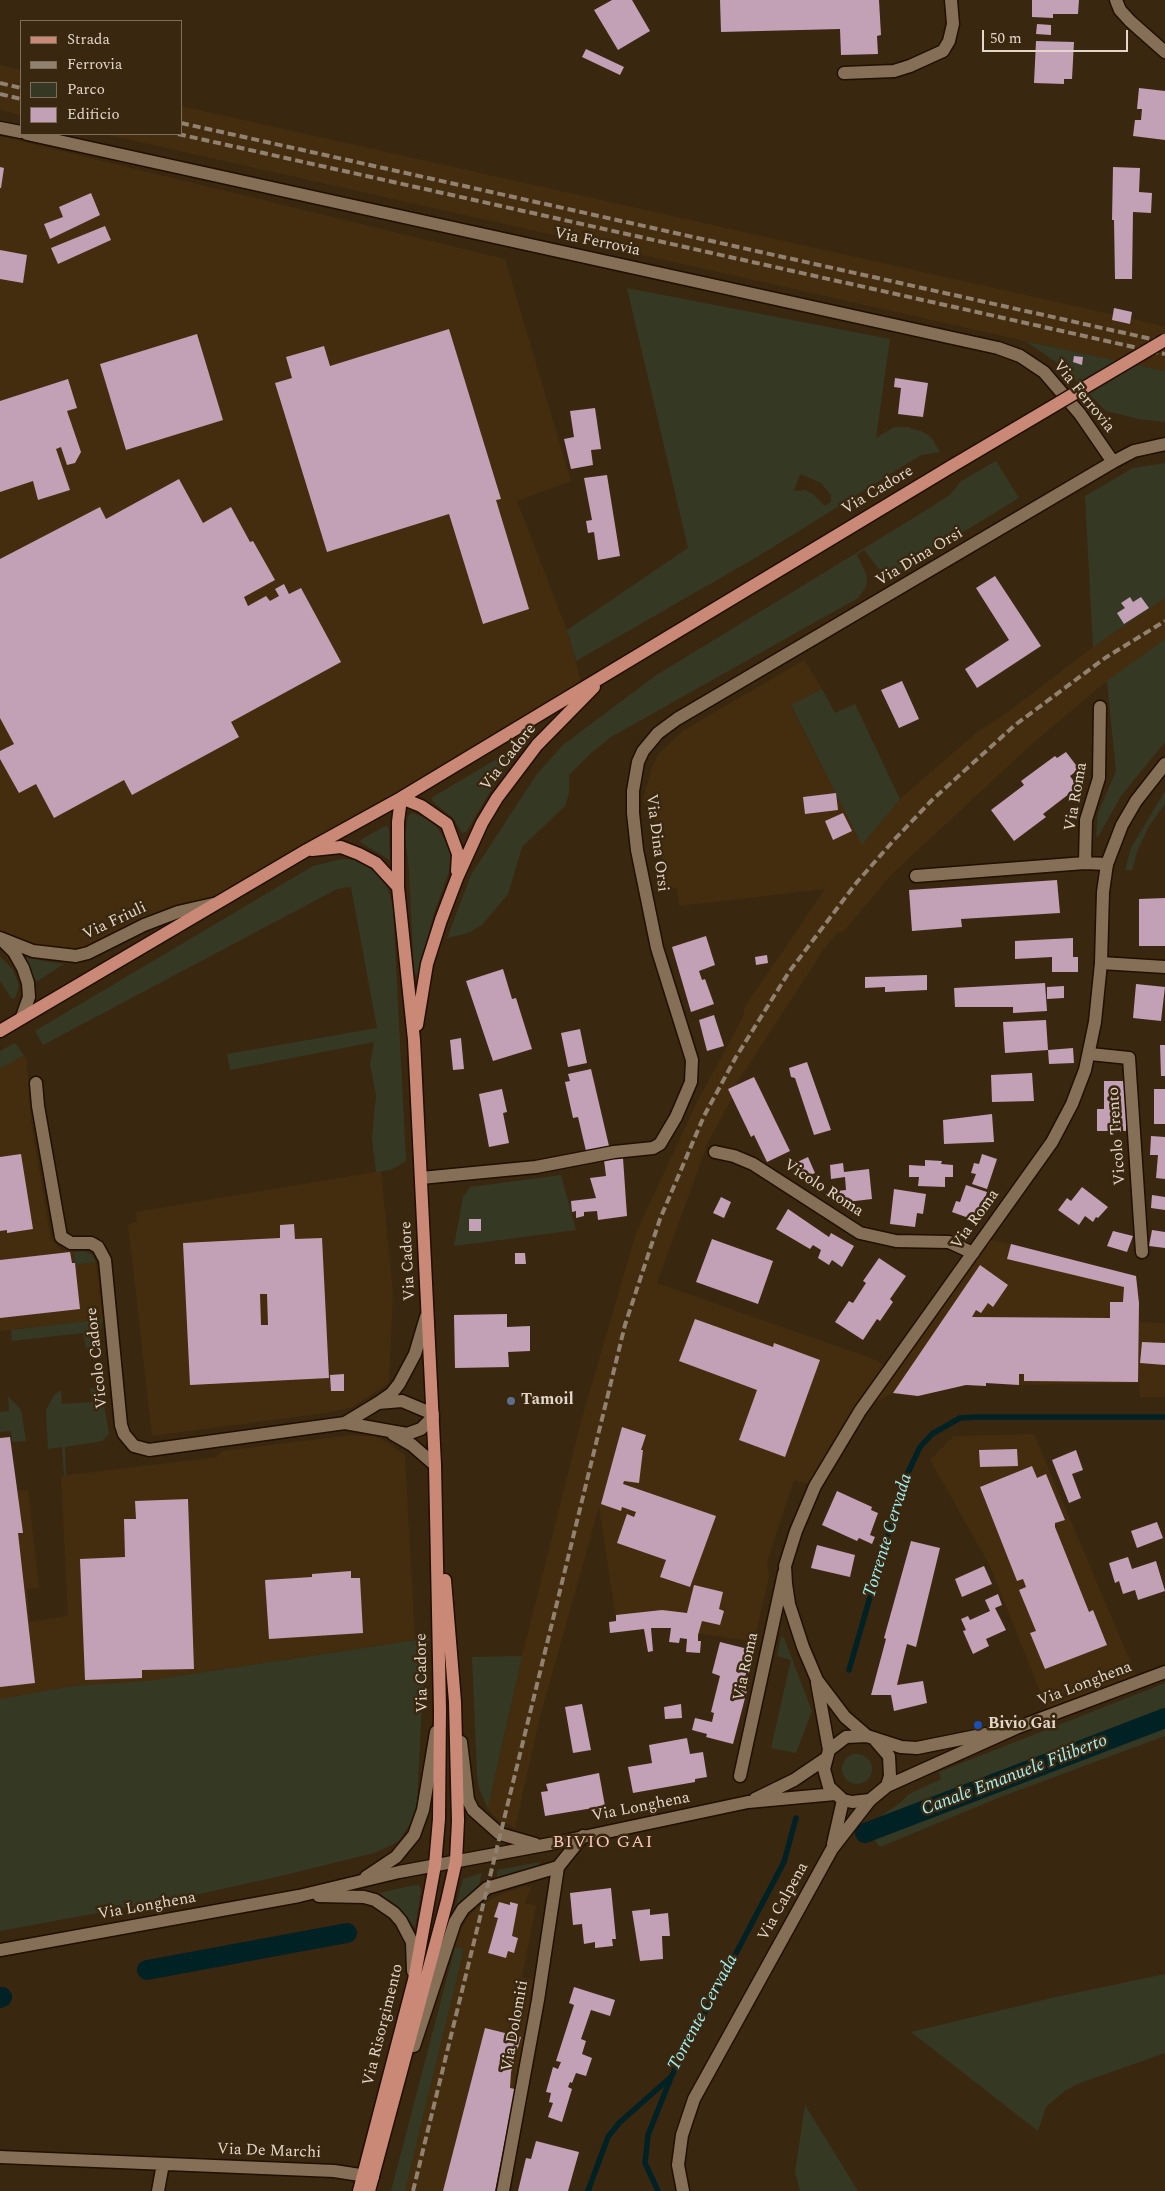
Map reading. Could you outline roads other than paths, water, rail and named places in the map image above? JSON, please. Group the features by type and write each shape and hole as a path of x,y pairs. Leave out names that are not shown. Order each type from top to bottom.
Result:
{"main road":[{"name":"Via Cadore","path":"401,798 1165,340"},
{"name":"Via Cadore","path":"414,1040 427,964 457,878 482,823 512,777 538,745 608,673"},
{"name":"Via Cadore","path":"401,798 421,806 447,824 458,854 457,878"},
{"name":"Via Cadore","path":"401,798 398,822 398,887 414,1040 435,1465 455,1702 458,1822 456,1860"},
{"name":"Via Friuli","path":"2,1027 307,850 401,798"},
{"path":"307,850 341,847 359,854 376,863 398,887"},
{"name":"Via Cadore","path":"435,1865 439,1819 440,1710 436,1480"},
{"name":"Via Risorgimento","path":"359,2191 368,2176 391,2115 448,1901 456,1860"},
{"name":"Via Risorgimento","path":"369,2191 368,2176 414,1980 435,1865"}],"street":[{"path":"844,73 894,71 943,51 949,41 953,24 951,0"},
{"path":"1116,0 1120,10 1130,21 1165,52"},
{"path":"0,128 20,132"},
{"name":"Via Ferrovia","path":"32,135 998,348 1020,356 1044,372 1080,414 1113,462"},
{"name":"Via Dina Orsi","path":"421,1178 568,1162 614,1152 653,1148 660,1144 687,1094 692,1073 688,1044 657,948 638,850 632,791 638,762 643,751 658,733 677,719 1113,462 1134,451 1165,444"},
{"name":"Via Roma","path":"1085,863 1086,820 1098,787 1100,768 1100,707"},
{"name":"Via Roma","path":"740,1776 786,1566 796,1531 815,1486 860,1410 1052,1142 1072,1104 1090,1054 1101,963 1103,892 1107,864 1122,825 1136,801 1165,764"},
{"path":"916,876 1085,863 1107,864"},
{"name":"Via Friuli","path":"0,938 34,951 76,956 88,953 144,925 178,912 215,904"},
{"name":"Via Friuli","path":"0,938 14,952 23,968 28,983 29,997 22,1017"},
{"path":"1101,963 1165,967"},
{"name":"Vicolo Trento","path":"1090,1054 1129,1058 1142,1252"},
{"name":"Vicolo Cadore","path":"36,1083 38,1106 61,1237 71,1243 91,1243 98,1247 105,1260 121,1425 129,1441 140,1449 149,1450 345,1423 391,1433 407,1434 415,1432 428,1424 433,1415 414,1404 402,1402 378,1403"},
{"name":"Vicolo Roma","path":"715,1152 753,1164 860,1233 896,1241 949,1242 973,1253"},
{"name":"Vicolo Cadore","path":"345,1423 391,1394 408,1369 421,1337 428,1311"},
{"name":"Vicolo Cadore","path":"391,1433 418,1450 435,1465"},
{"name":"Via Roma","path":"786,1566 789,1604 803,1647 817,1680 846,1717 872,1739"},
{"name":"Via Longhena","path":"0,1950 299,1896 456,1860 540,1845 748,1802 839,1797 861,1802 870,1800 887,1786 1016,1728 1165,1672"},
{"name":"Via Roma","path":"817,1680 827,1755"},
{"name":"Via Longhena","path":"455,1702 468,1800 473,1810 500,1834 540,1845"},
{"name":"Via Longhena","path":"358,1882 396,1856 414,1835 423,1810 440,1710"},
{"name":"Via Longhena","path":"748,1802 794,1780 827,1755 846,1737 872,1739 901,1747 927,1747 1016,1728"},
{"path":"872,1739 889,1756 890,1776 887,1786"},
{"path":"827,1755 825,1778 839,1797"},
{"name":"Via Calpena","path":"832,1849 839,1797"},
{"name":"Via Calpena","path":"683,2191 678,2165 682,2135 694,2099 832,1849 870,1800"},
{"path":"558,1867 583,1836"},
{"name":"Via Risorgimento","path":"391,2115 455,1922 463,1909 487,1888 558,1867"},
{"name":"Via Dolomiti","path":"503,2191 538,2000 558,1867"},
{"name":"Via Longhena","path":"299,1896 364,1897 375,1900 390,1909 401,1921 412,1942 414,1980"},
{"name":"Via De Marchi","path":"0,2157 334,2171 368,2176"},
{"path":"158,2191 163,2164"}],"waterway":[{"name":"Torrente Cervada","path":"849,1670 903,1483 920,1447 932,1434 960,1418 1165,1417"},
{"name":"Canale Emanuele Filiberto","path":"865,1833 1165,1718"},
{"name":"Torrente Cervada","path":"588,2191 608,2137 619,2123 671,2077 784,1862 796,1818"},
{"name":"Canale Emanuele Filiberto","path":"147,1970 347,1933"},
{"path":"658,2191 645,2163 648,2135 670,2080"}],"railway":[{"path":"0,83 20,88"},
{"path":"0,94 20,99"},
{"path":"182,123 1165,342"},
{"path":"182,135 1165,354"},
{"path":"413,2191 625,1325 660,1219 704,1116 736,1057 789,972 857,882 894,840 932,800 1015,725 1105,658 1165,621"}],"place":[{"name":"Tamoil","path":"511,1401"},
{"name":"Bivio Gai","path":"978,1725"}],"district":[{"name":"BIVIO GAI","path":"603,1843"}]}
